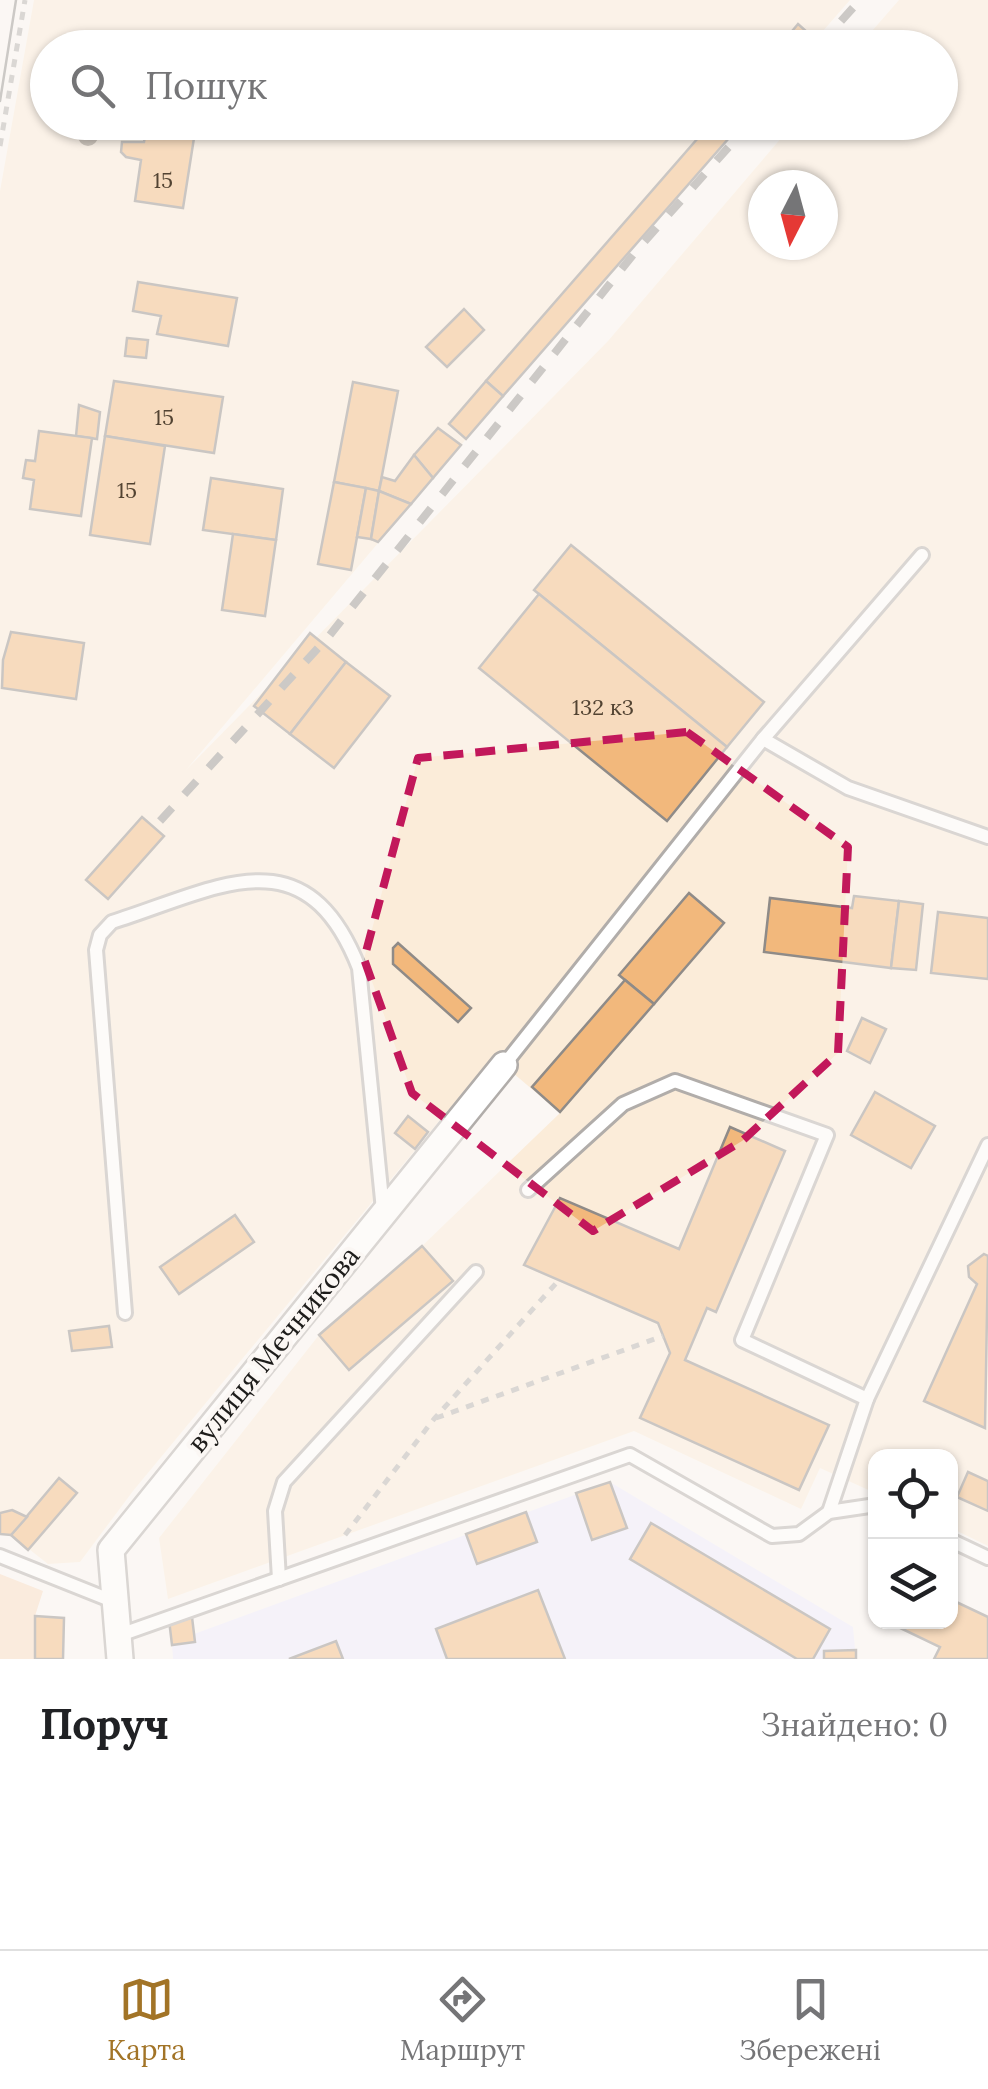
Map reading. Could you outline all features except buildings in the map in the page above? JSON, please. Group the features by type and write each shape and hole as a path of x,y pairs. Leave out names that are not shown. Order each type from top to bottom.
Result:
{"street":[{"name":"вулиця Мечникова","path":"118,1648 111,1550 504,1065"}],"lane":[{"path":"504,1065 763,739 922,555"},
{"path":"763,739 848,788 988,837"},
{"path":"125,1312 96,950 100,935 112,922 249,879 288,885 327,910 346,934 359,968 384,1213"},
{"path":"528,1190 623,1104 675,1080 827,1135 742,1340 867,1399"},
{"path":"829,1512 867,1399 988,1145"},
{"path":"279,1579 275,1511 284,1482 476,1272"},
{"path":"118,1648 324,1561 630,1455 760,1533 800,1534 829,1512 868,1507"},
{"path":"958,1544 988,1558"},
{"path":"0,1556 115,1602"}],"path":[{"path":"0,146 24,0"},
{"path":"324,1561 434,1419 560,1280"},
{"path":"434,1419 664,1336"}],"highlighted area":[{"path":"687,732 848,847 838,1053 742,1141 593,1231 412,1093 364,959 418,758"}],"shaded area":[{"path":"34,0 850,0 824,30 30,30 30,140 728,140 461,445 186,770 608,341 748,177 748,260 838,260 838,170 754,170 779,140 958,140 958,30 873,30 899,0 988,0 988,1546 958,1531 958,1449 868,1449 868,1490 820,1468 801,1509 634,1431 168,1599 159,1538 319,1335 422,1246 560,1113 493,1056 133,1491 80,1562 48,1564 11,1535 0,1534 0,191"},
{"path":"610,1482 853,1627 856,1659 173,1659 172,1645 194,1642 194,1634"},
{"path":"0,1574 43,1591 35,1616 35,1659 0,1659"}],"tram line":[{"path":"0,101 16,0"}],"railway":[{"path":"833,30 860,0"},
{"path":"160,821 329,636 636,251 735,140"}]}
